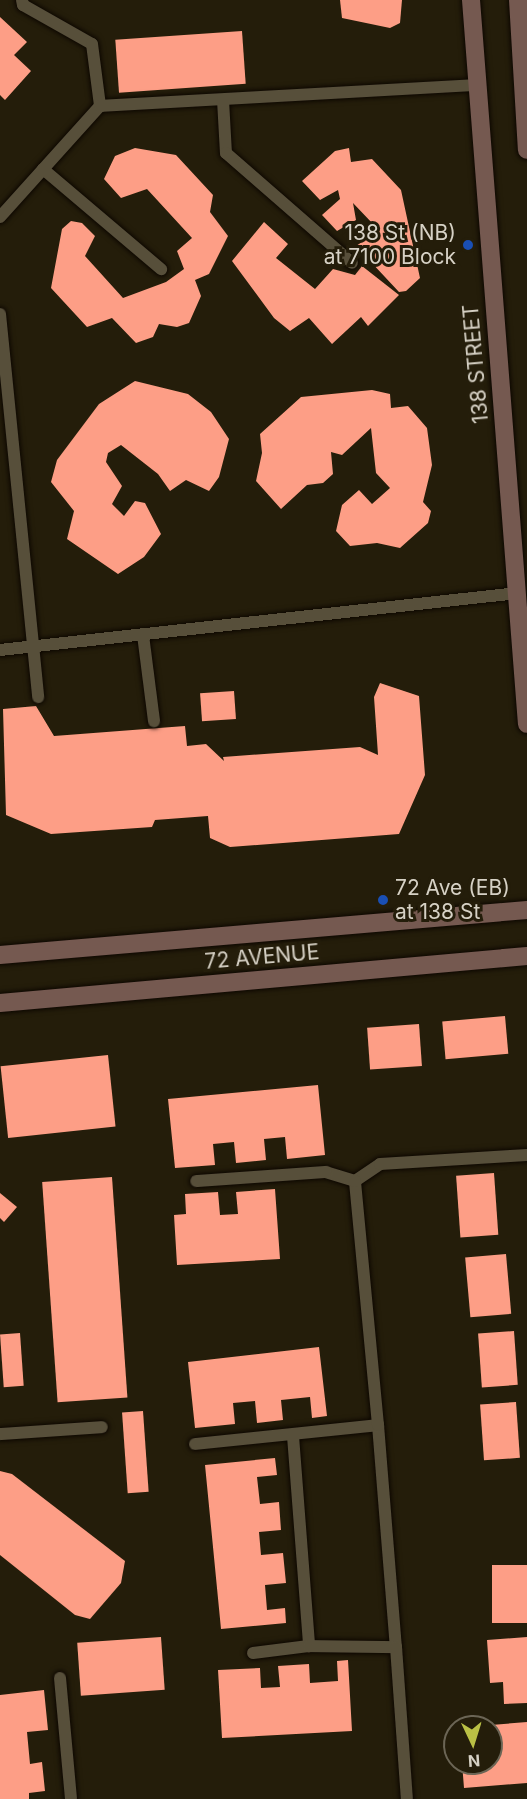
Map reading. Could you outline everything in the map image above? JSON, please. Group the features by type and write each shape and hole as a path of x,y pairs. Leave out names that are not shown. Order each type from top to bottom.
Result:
{"main road":[{"name":"138 STREET","path":"471,0 527,724"},
{"path":"518,0 527,150"},
{"name":"72 AVENUE","path":"0,955 527,910"},
{"name":"72 AVENUE","path":"0,1003 527,956"}],"lane":[{"path":"22,0 23,5 92,44 100,106"},
{"path":"0,218 100,106 476,85"},
{"path":"223,100 226,153 352,263"},
{"path":"43,169 161,269"},
{"path":"0,314 31,645 38,697"},
{"path":"0,650 518,593"},
{"path":"143,635 154,720"},
{"path":"355,1181 380,1164 527,1155"},
{"path":"196,1180 326,1172 355,1181"},
{"path":"355,1181 378,1425 407,1799"},
{"path":"195,1444 293,1436 378,1425"},
{"path":"0,1434 102,1427"},
{"path":"293,1436 309,1646"},
{"path":"253,1653 309,1646 396,1647"},
{"path":"60,1678 71,1799"}],"building":[{"path":"340,0 402,0 400,23 390,28 342,18"},
{"path":"0,17 27,42 14,55 31,71 5,100 0,95"},
{"path":"242,31 246,84 119,93 115,40"},
{"path":"135,148 176,155 213,195 210,212 228,236 209,274 195,280 201,296 189,323 177,327 159,324 153,337 136,343 112,318 87,327 51,288 62,229 71,221 82,223 95,236 85,256 123,298 166,282 184,269 177,251 192,238 147,189 121,198 104,179 115,156"},
{"path":"349,148 351,162 372,159 401,190 420,278 406,291 399,292 356,246 374,234 373,224 353,203 356,220 337,231 322,215 340,199 338,190 320,200 302,181 335,151"},
{"path":"264,222 288,244 276,258 315,289 333,269 355,275 362,266 399,295 368,326 361,317 332,344 309,318 290,331 274,318 232,261"},
{"path":"135,381 188,394 211,412 229,439 219,477 209,491 186,480 170,491 158,474 121,445 108,453 106,462 122,486 112,504 124,516 135,501 145,503 161,534 144,557 118,574 67,539 74,511 51,482 57,460 99,404"},
{"path":"372,390 390,394 391,408 408,406 427,428 432,465 423,502 431,511 428,523 400,548 377,543 350,546 336,531 342,505 359,490 372,504 390,488 376,473 371,428 342,455 331,452 333,474 323,483 307,485 281,509 256,481 262,453 260,434 301,397"},
{"path":"380,683 419,696 425,775 399,834 230,847 210,838 208,816 155,820 152,827 51,834 6,815 3,709 36,706 54,736 185,726 187,746 206,744 224,761 223,757 360,747 378,755 374,697"},
{"path":"234,691 236,719 202,721 200,693"},
{"path":"505,1016 508,1054 446,1059 442,1021"},
{"path":"419,1024 422,1066 370,1070 367,1028"},
{"path":"108,1055 116,1127 8,1138 1,1066"},
{"path":"318,1085 325,1155 287,1159 285,1137 264,1139 266,1160 236,1163 234,1142 213,1144 215,1165 175,1168 168,1099"},
{"path":"494,1173 498,1235 460,1237 456,1176"},
{"path":"112,1177 127,1397 58,1402 42,1182"},
{"path":"275,1189 280,1259 177,1265 174,1215 186,1214 185,1194 218,1192 220,1215 238,1214 236,1192"},
{"path":"0,1193 17,1207 4,1222 0,1218"},
{"path":"506,1254 511,1314 470,1317 465,1258"},
{"path":"514,1331 518,1385 482,1387 478,1334"},
{"path":"20,1333 24,1386 4,1387 0,1334"},
{"path":"319,1347 327,1416 312,1418 310,1397 281,1400 283,1420 257,1423 255,1401 233,1403 235,1424 195,1428 188,1362"},
{"path":"516,1402 520,1458 484,1460 480,1405"},
{"path":"143,1411 149,1492 128,1493 122,1412"},
{"path":"275,1458 277,1475 257,1477 260,1504 279,1502 281,1530 259,1532 261,1555 283,1553 286,1583 265,1585 267,1610 285,1608 286,1623 221,1629 205,1465"},
{"path":"0,1471 12,1474 125,1561 121,1583 90,1619 75,1615 0,1555"},
{"path":"492,1565 527,1565 527,1623 492,1623"},
{"path":"161,1637 165,1690 81,1696 77,1643"},
{"path":"527,1637 527,1703 504,1704 503,1682 490,1683 487,1640"},
{"path":"348,1660 352,1731 222,1738 218,1670 260,1668 261,1688 280,1687 278,1666 309,1664 310,1683 338,1681 337,1661"},
{"path":"44,1690 48,1730 27,1732 30,1764 42,1762 45,1791 29,1793 29,1799 0,1799 0,1695"},
{"path":"527,1722 527,1783 464,1788 463,1775 503,1775 503,1724"}],"place":[{"name":"138 St (NB) at 7100 Block","path":"468,245"},
{"name":"72 Ave (EB) at 138 St","path":"383,900"}]}
